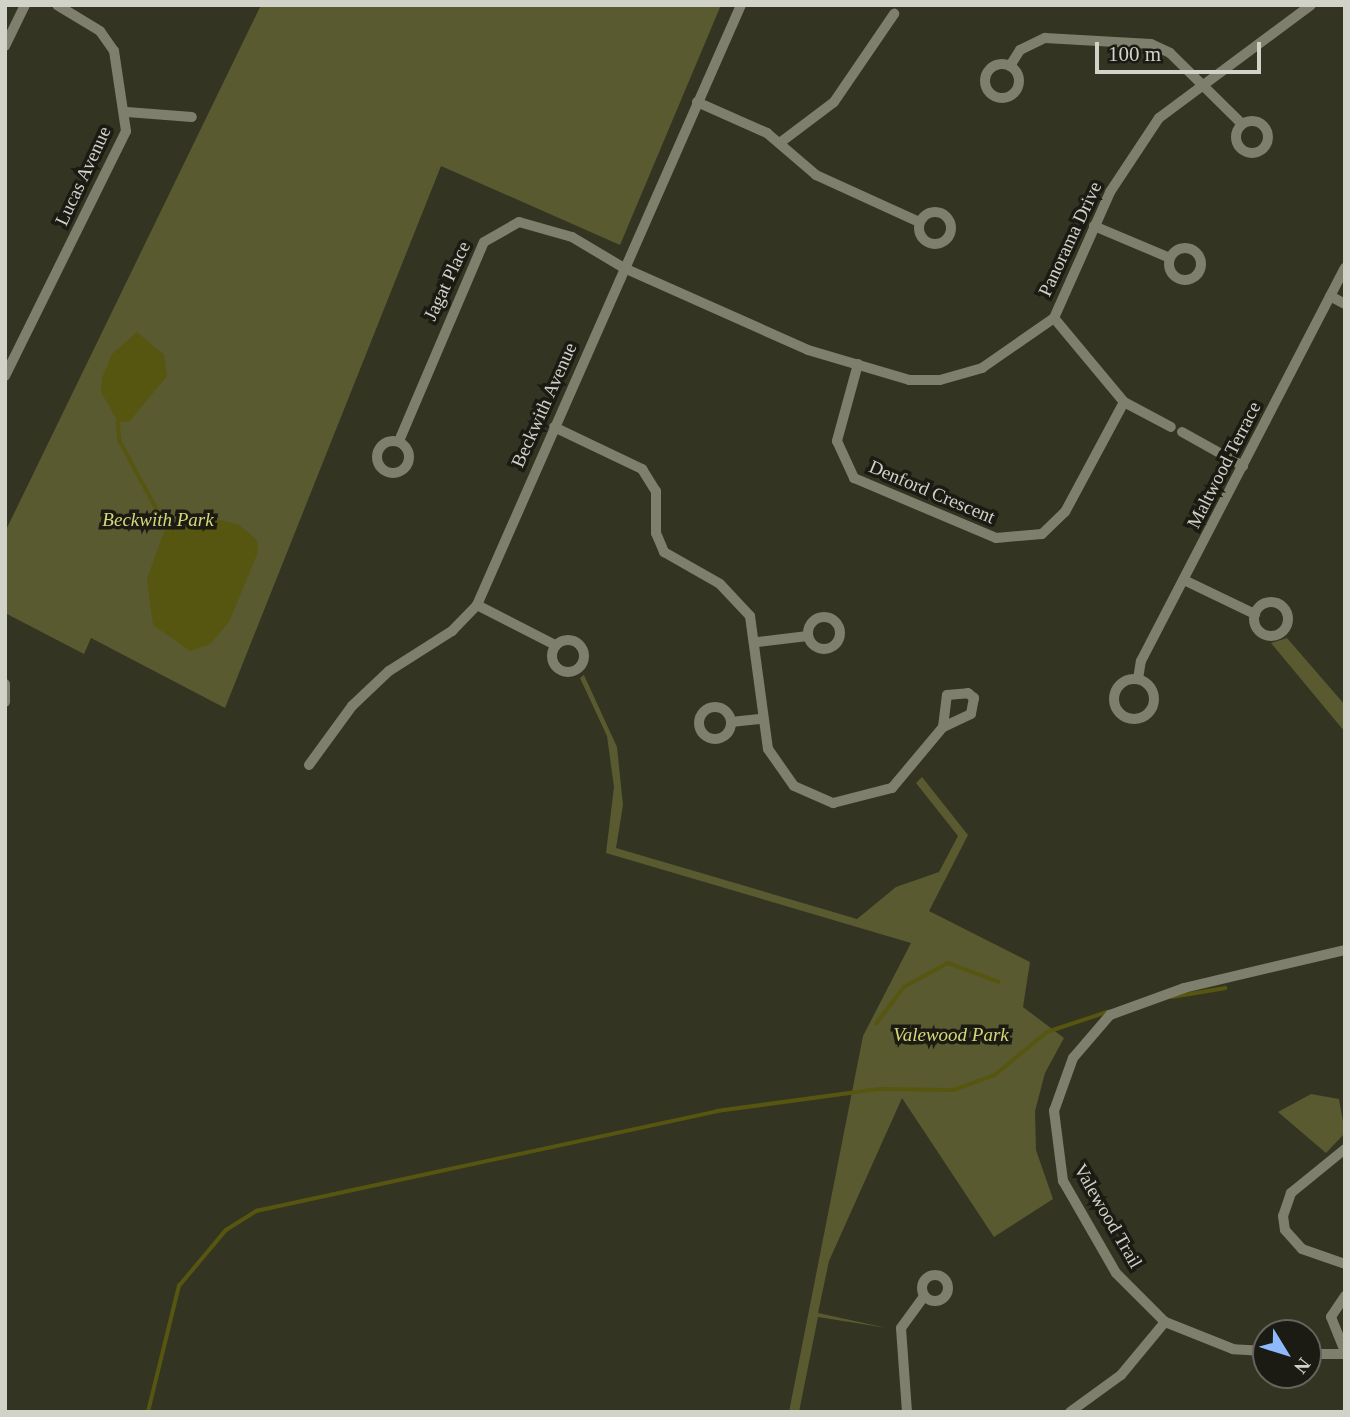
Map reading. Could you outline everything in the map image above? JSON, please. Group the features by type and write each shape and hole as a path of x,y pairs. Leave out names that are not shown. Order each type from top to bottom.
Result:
{"street":[{"path":"5,46 24,5"},
{"name":"Lucas Avenue","path":"5,376 126,131 127,112 114,51 100,31 57,5"},
{"name":"Beckwith Avenue","path":"309,765 352,706 389,671 460,625 477,605 741,5"},
{"name":"Panorama Drive","path":"624,268 808,350 909,380 940,380 1010,354 1054,318 1094,226 1129,156 1199,83 1311,5"},
{"path":"780,142 834,102 894,14"},
{"path":"1010,66 1020,50 1045,38 1128,42 1170,53 1242,124"},
{"path":"697,102 780,142 816,175 919,222"},
{"path":"127,112 192,117"},
{"name":"Jagat Place","path":"399,441 477,256 495,233 519,222 544,225 624,268"},
{"path":"1094,226 1170,258"},
{"name":"Maltwood Terrace","path":"1138,679 1141,661 1345,268"},
{"path":"1330,296 1345,304"},
{"path":"1054,318 1124,402 1243,466"},
{"name":"Denford Crescent","path":"858,364 837,441 854,478 996,538 1042,534 1065,512 1124,402"},
{"path":"554,427 642,469 656,491 656,533 664,552 734,594 758,642 762,719 783,776 832,803 892,788 943,727"},
{"path":"1184,580 1255,614"},
{"path":"477,605 555,645"},
{"path":"758,642 808,636"},
{"path":"5,684 5,702"},
{"path":"731,722 762,719"},
{"name":"Valewood Trail","path":"1252,1350 1233,1349 1165,1322 1116,1273 1063,1181 1054,1111 1073,1058 1111,1015 1184,988 1345,950"},
{"path":"1345,1149 1296,1187 1283,1216 1292,1241 1345,1264"},
{"path":"907,1412 901,1328 924,1296"},
{"path":"1322,1354 1345,1353 1331,1317 1345,1296"},
{"path":"1070,1412 1121,1375 1165,1322"}],"green space":[{"name":"Beckwith Park","path":"261,5 721,5 620,245 441,166 225,708 91,638 84,654 5,613 5,532"},
{"path":"1287,638 1345,705 1345,732 1271,643"},
{"name":"Valewood Park","path":"584,675 617,747 623,805 616,848 857,919 896,887 939,872 958,836 916,783 922,777 968,835 929,911 1030,962 1023,1007 1064,1038 1045,1073 1035,1111 1036,1150 1053,1199 994,1237 902,1098 829,1261 818,1313 887,1328 818,1317 799,1412 789,1412 863,1036 911,943 606,853 614,787 607,736 580,678"},
{"path":"1311,1094 1339,1099 1345,1133 1326,1153 1278,1112"}],"shaded area":[{"path":"137,332 164,355 167,376 129,422 118,422 101,392 102,378 112,354"},
{"path":"212,518 239,525 257,540 258,552 229,622 210,644 190,651 153,625 147,579 166,526"}],"waterway":[{"path":"118,422 120,441 166,526"},
{"path":"876,1024 904,987 948,963 999,982"},
{"path":"1172,997 1225,988"},
{"path":"148,1412 179,1286 226,1230 256,1211 717,1111 879,1089 954,1090 995,1075 1047,1032 1107,1012"}]}
